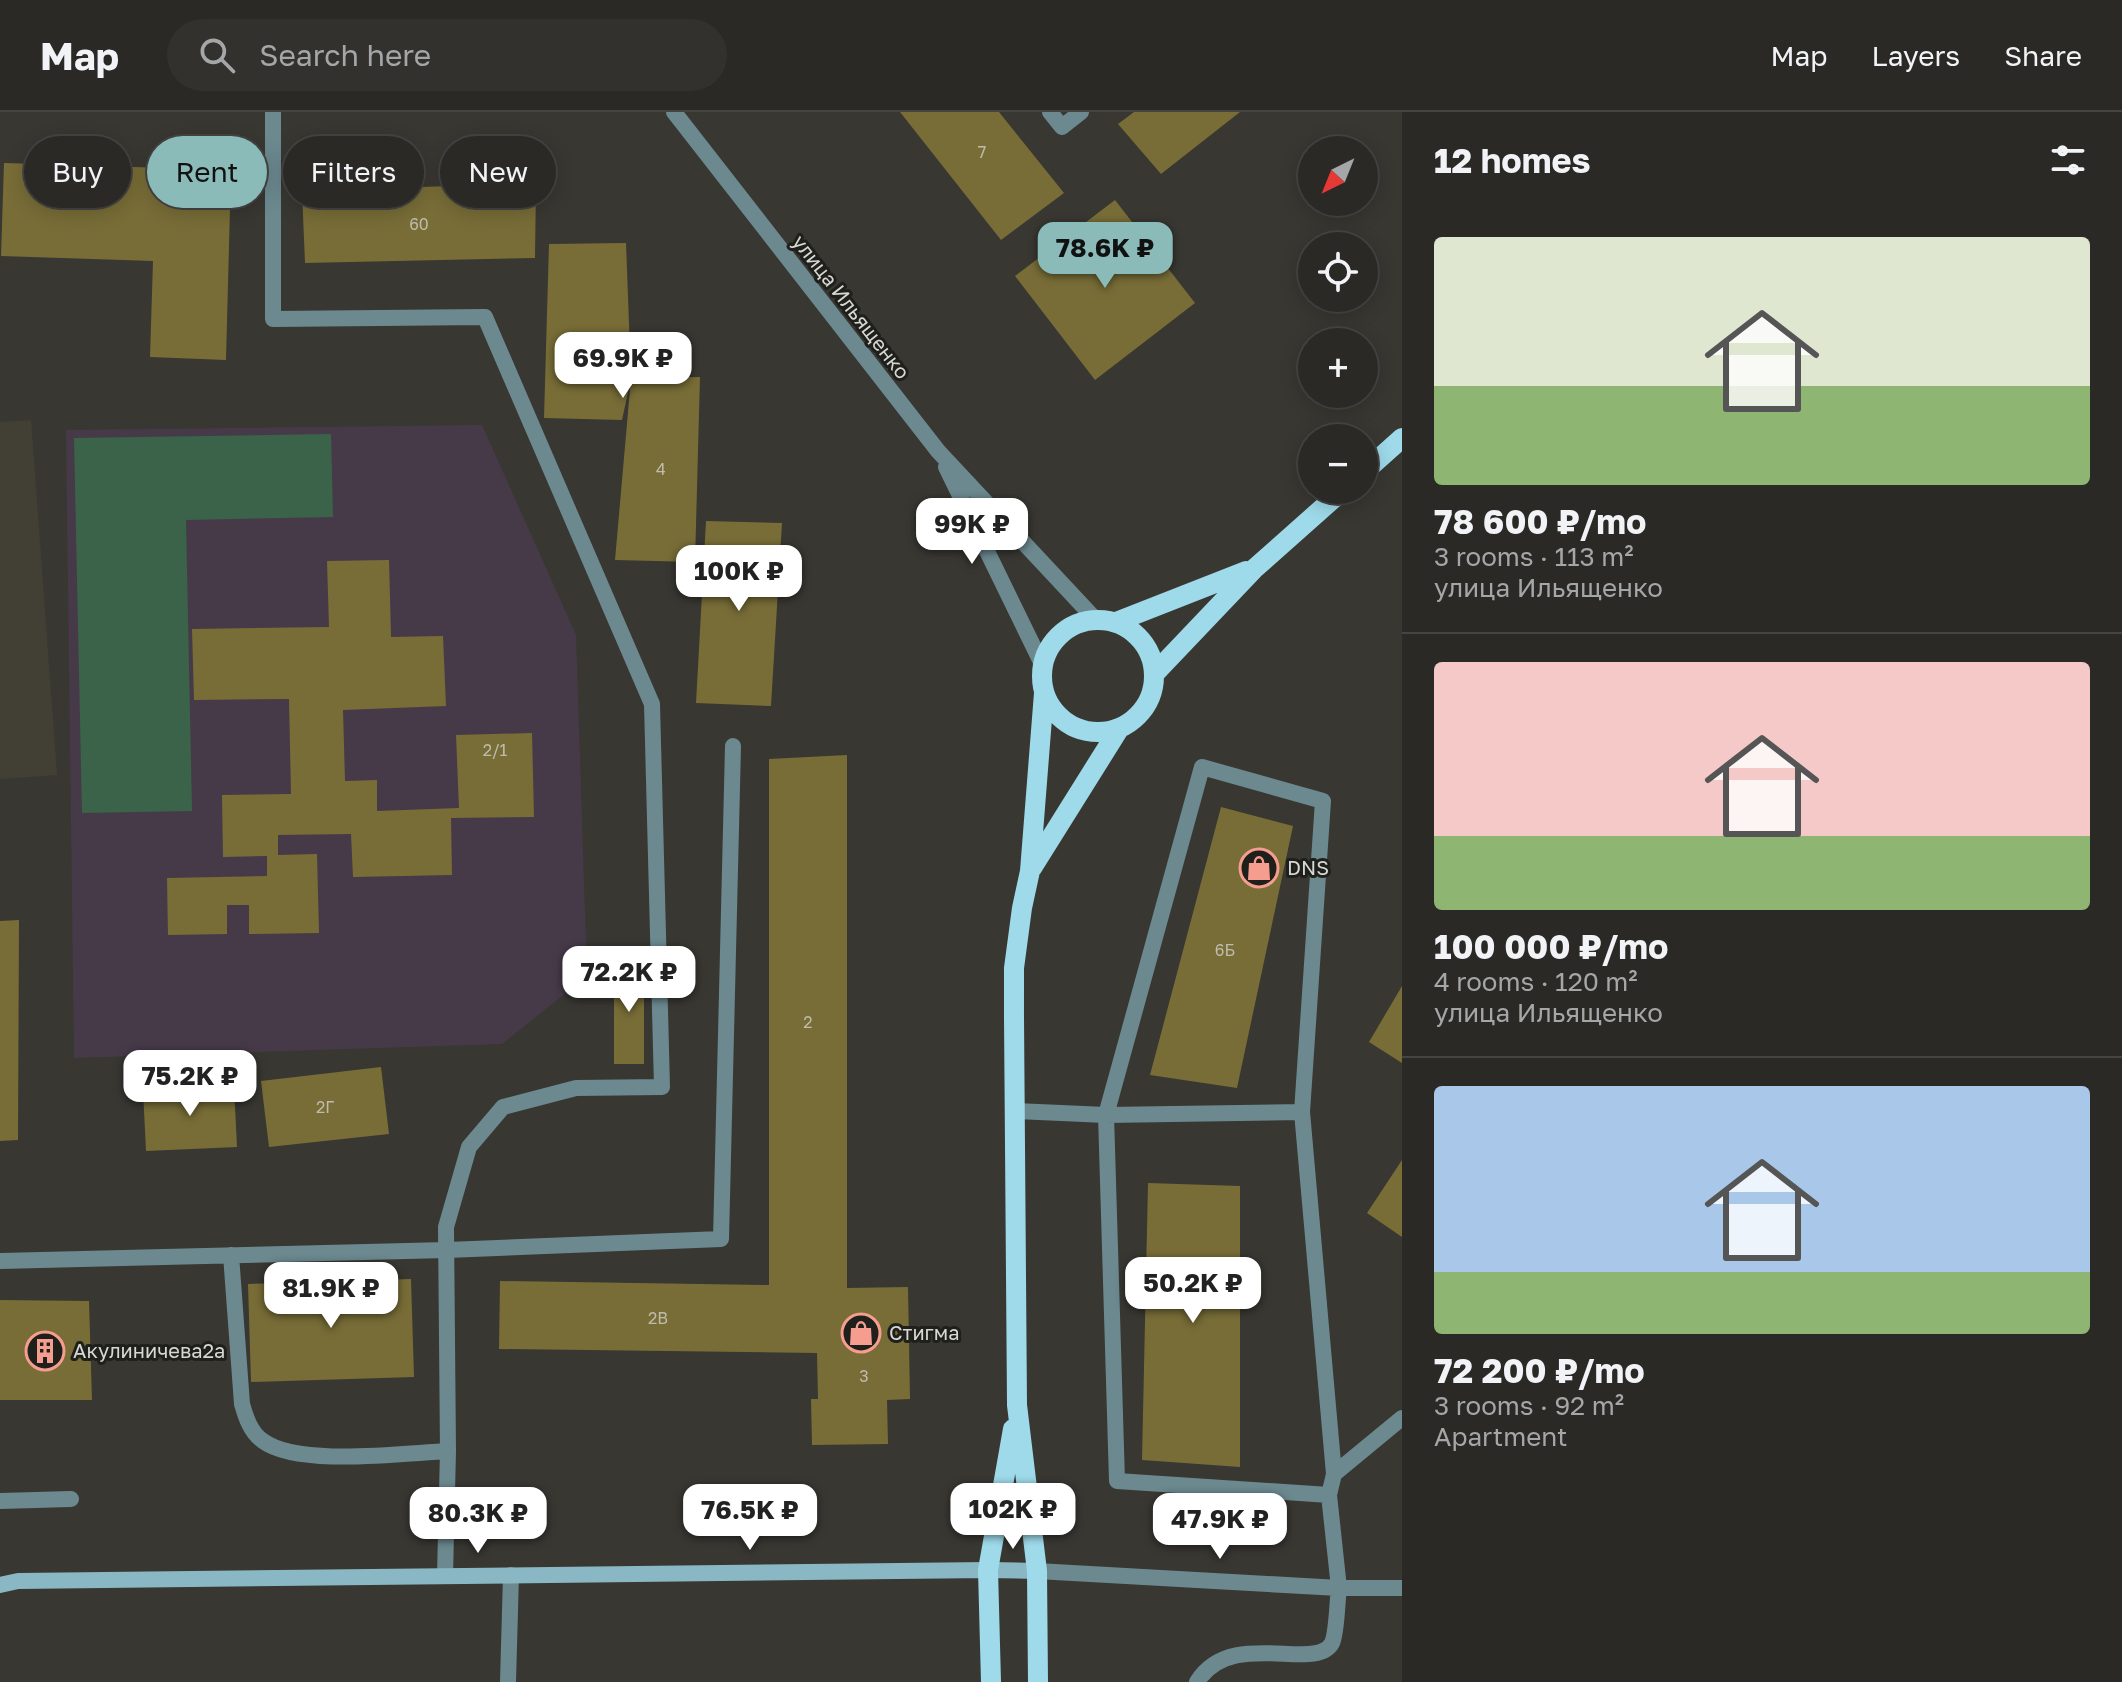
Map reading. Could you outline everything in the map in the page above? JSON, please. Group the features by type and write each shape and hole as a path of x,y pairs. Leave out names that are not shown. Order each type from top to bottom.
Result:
{"main road":[{"path":"1378,459 1402,438"},
{"path":"1030,871 1119,729 1146,707 1155,673 1254,569 1327,504"},
{"path":"1116,622 1254,569"},
{"path":"1038,1682 1037,1571 1017,1405 1014,968 1030,871 1044,693 1042,664 1052,642 1071,625 1095,619 1116,622 1143,641 1155,673"},
{"path":"1044,693 1060,719 1088,732 1119,729"},
{"path":"991,1682 988,1570 1017,1405"},
{"path":"0,1585 18,1581 1037,1571"}],"street":[{"path":"273,112 273,319 485,317 652,704 662,1087 576,1088 503,1107 469,1147 446,1227 448,1451 445,1576"},
{"name":"улица Ильященко","path":"674,112 938,451"},
{"path":"1050,112 1062,127 1081,112"},
{"path":"938,451 1095,619"},
{"path":"938,451 1042,664"},
{"path":"0,1261 447,1250 721,1239 733,746"},
{"path":"1197,1682 1216,1661 1243,1652 1312,1654 1325,1651 1332,1643 1339,1588 1329,1495 1334,1474 1302,1112 1323,801 1202,767 1106,1115 1117,1481 1329,1495"},
{"path":"1014,1111 1106,1115 1302,1112"},
{"path":"231,1255 242,1404 248,1424 263,1442 306,1457 448,1451"},
{"path":"1334,1474 1402,1418"},
{"path":"0,1501 71,1499"},
{"path":"1037,1571 1339,1588 1402,1588"},
{"path":"508,1682 511,1575"}],"shaded area":[{"path":"31,420 57,775 0,779 0,422"},
{"path":"482,425 576,635 587,976 502,1044 74,1058 66,430"}],"green space":[{"path":"331,434 333,517 186,520 192,811 82,813 74,438"}],"building":[{"path":"900,112 999,112 1064,193 1001,240"},
{"path":"1134,112 1240,112 1161,174 1118,124"},
{"path":"4,163 24,164 24,208 131,208 131,167 147,167 147,208 230,208 226,360 150,357 153,261 1,256"},
{"path":"440,186 440,208 536,208 535,258 305,263 303,208 424,208 424,187"},
{"path":"1115,200 1195,303 1095,380 1015,276"},
{"path":"626,243 631,378 622,420 544,418 549,244"},
{"path":"700,377 695,562 615,560 631,378"},
{"path":"706,521 782,523 771,706 696,703"},
{"path":"389,560 391,637 443,636 446,706 343,710 345,781 377,780 377,811 459,808 456,735 532,733 534,817 451,818 452,875 353,877 351,834 278,835 278,855 317,854 319,933 249,934 249,905 227,905 227,934 168,935 167,878 267,876 267,856 223,857 222,795 291,794 289,699 194,700 192,629 329,627 327,561"},
{"path":"847,755 847,1288 908,1287 910,1399 887,1400 888,1444 812,1445 811,1399 818,1399 817,1353 499,1349 500,1281 769,1285 769,759"},
{"path":"1221,807 1293,826 1237,1088 1150,1075"},
{"path":"19,920 18,1140 0,1141 0,921"},
{"path":"614,964 644,965 644,1064 614,1064"},
{"path":"1402,986 1402,1063 1369,1042"},
{"path":"381,1067 389,1134 269,1147 261,1081"},
{"path":"234,1086 237,1147 146,1151 143,1090"},
{"path":"1402,1160 1402,1237 1367,1213"},
{"path":"1148,1183 1240,1186 1240,1467 1142,1460"},
{"path":"411,1279 414,1377 251,1382 248,1284"},
{"name":"Акулиничева2а","path":"0,1300 89,1301 92,1400 0,1400"}],"place":[{"name":"DNS","path":"1259,868"},
{"name":"Стигма","path":"861,1333"},
{"name":"Акулиничева2а","path":"45,1351"}]}
